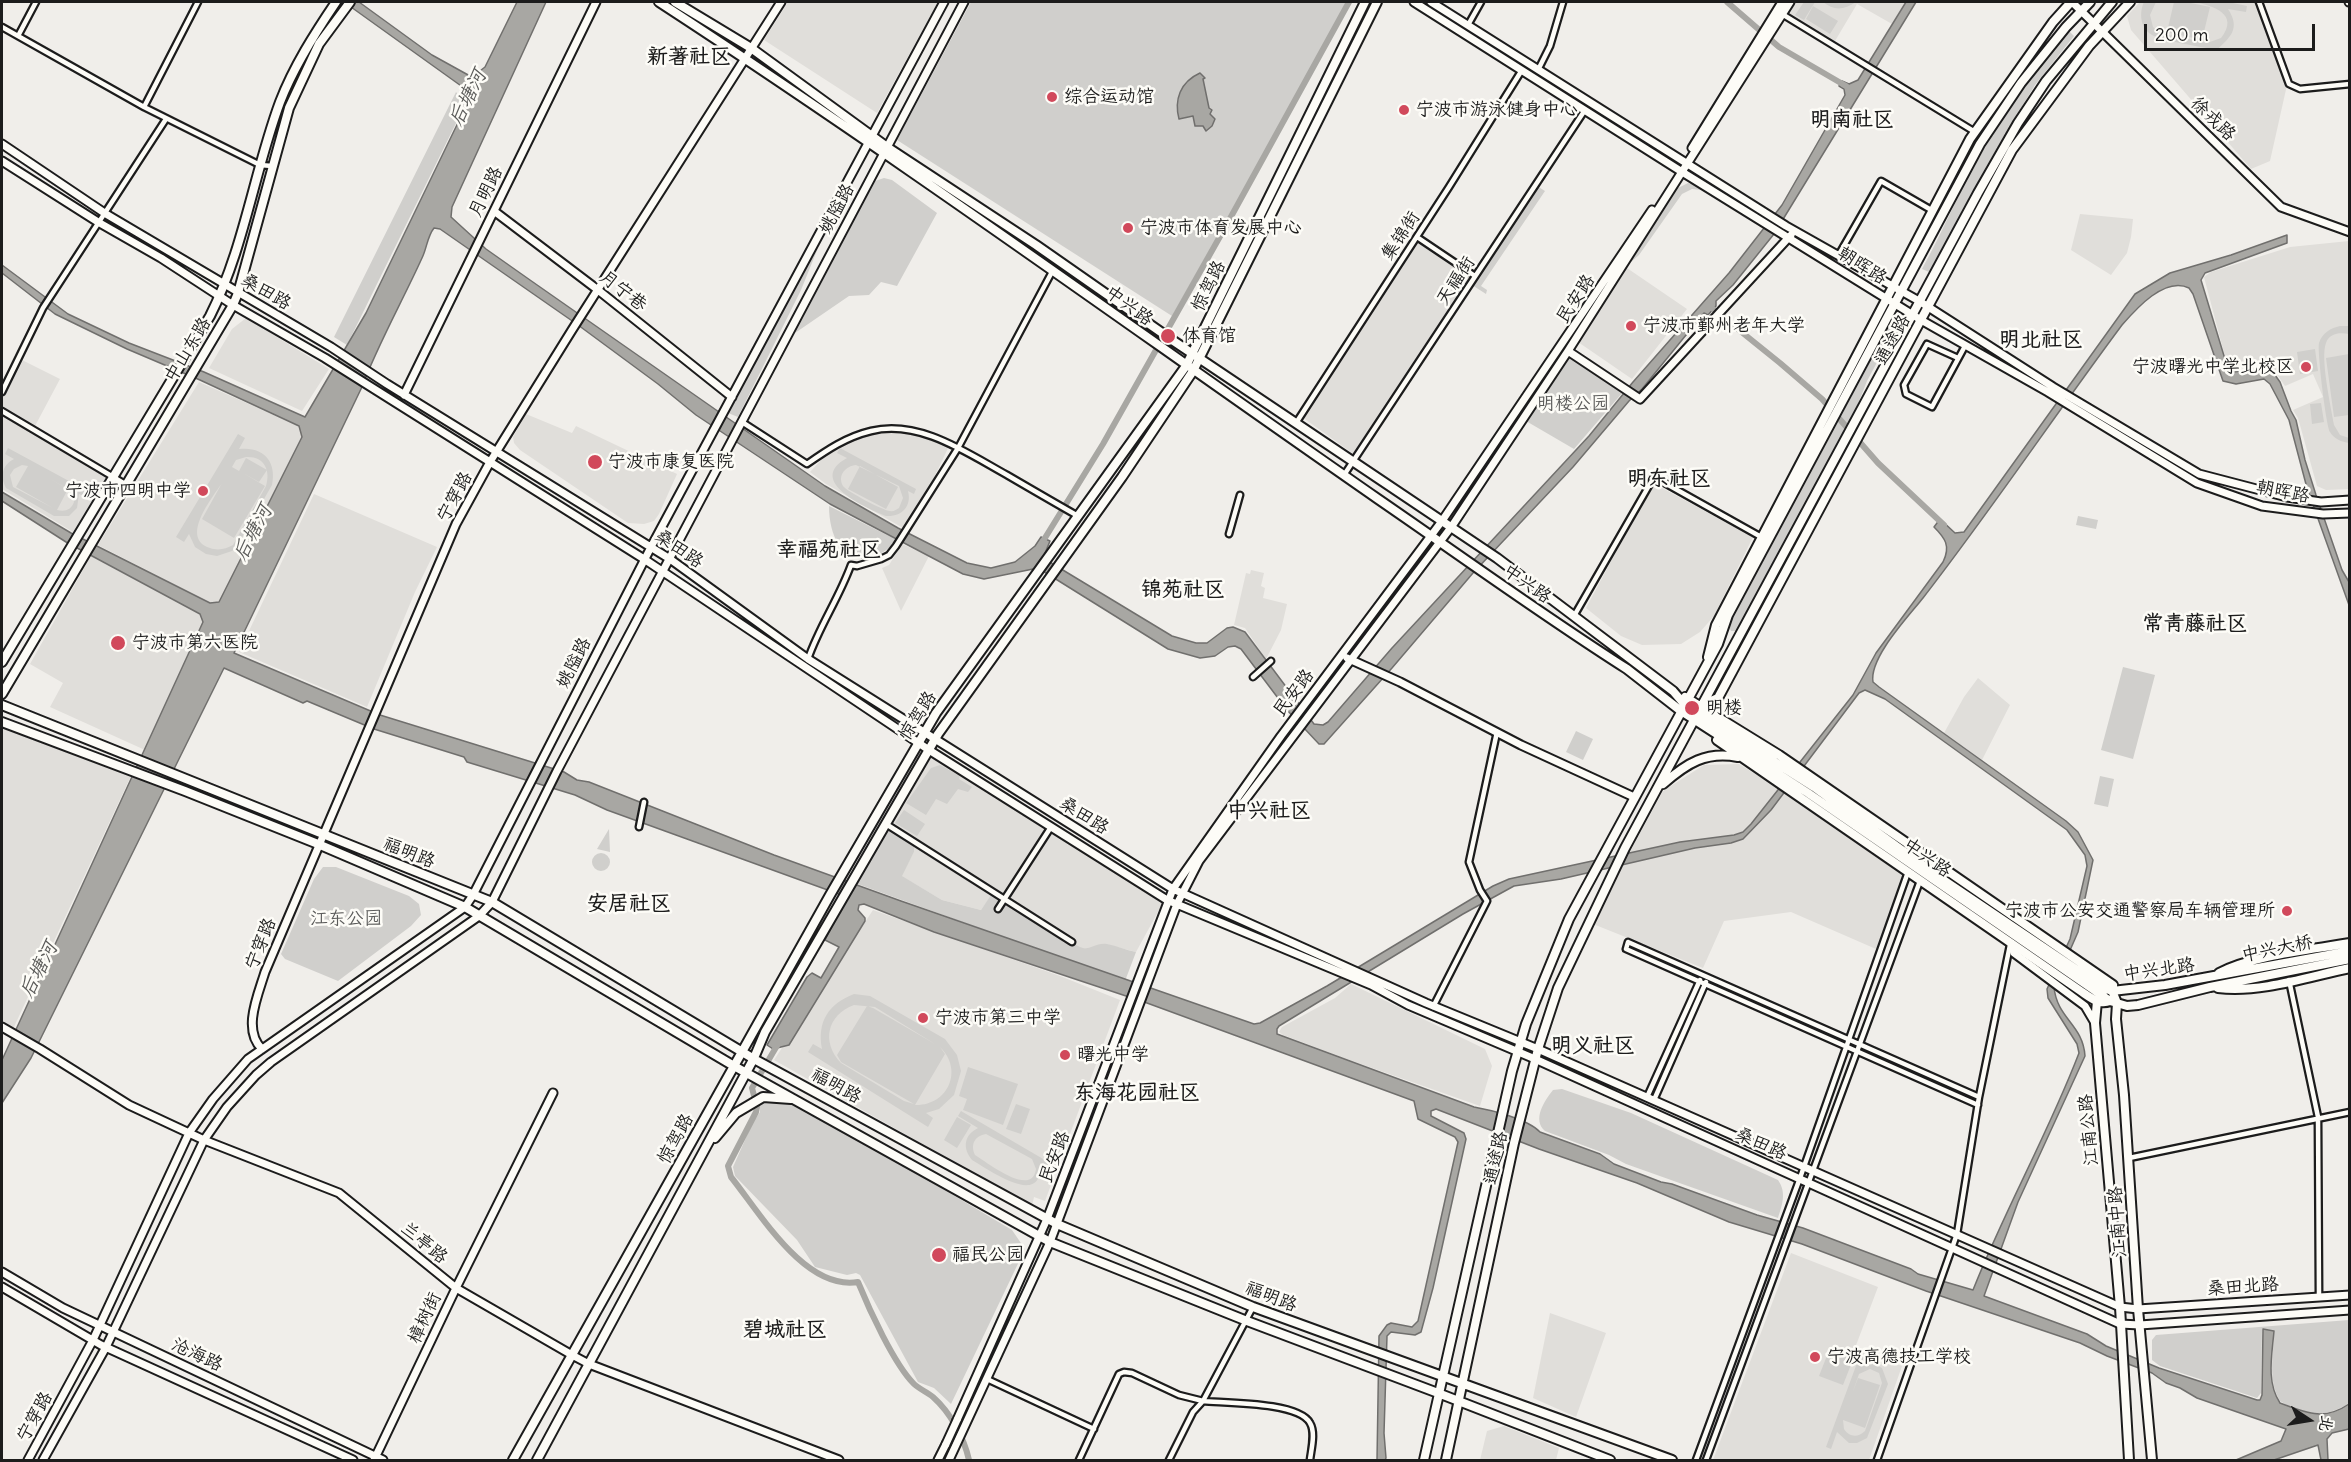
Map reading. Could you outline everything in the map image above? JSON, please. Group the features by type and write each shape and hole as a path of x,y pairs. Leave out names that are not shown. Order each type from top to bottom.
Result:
{"main road":[{"name":"中山东路","path":"2,694 233,305 289,108 319,44 350,2"},
{"name":"月明路","path":"404,395 596,2"},
{"name":"中兴路","path":"659,2 871,140"},
{"name":"中兴路","path":"675,2 751,48 871,140 1168,354 1627,669 1667,700 1684,707 1704,705 1771,764 1810,790"},
{"name":"宁穿路","path":"262,1049 255,1042 252,1031 257,997 265,972 456,524 490,462 585,309 781,2"},
{"name":"姚隘路","path":"465,908 644,560 944,2"},
{"name":"姚隘路","path":"492,902 547,790 964,2"},
{"name":"惊驾路","path":"537,1461 754,1059 765,1032 929,750 1061,561 1190,369 1365,2"},
{"name":"惊驾路","path":"1196,356 1377,2"},
{"name":"朝晖路","path":"1414,2 1894,304 1965,345 2051,389"},
{"name":"朝晖路","path":"1431,2 1794,231 1902,291 2197,483 2262,506 2319,514 2349,513"},
{"name":"民安路","path":"938,1461 1040,1237 1173,889 1290,724 1442,521 1563,345 1686,163 1759,46 1782,2"},
{"name":"民安路","path":"1772,24 1790,2"},
{"name":"徐戎路","path":"2071,2 2282,207 2349,232"},
{"name":"通途路","path":"1765,539 1825,435 1839,398 1887,298 1975,132 2053,22 2071,2"},
{"name":"通途路","path":"1424,1461 1517,1052 1569,919 1718,644 1728,615 1823,419 1839,398 1902,291 1980,144 2021,83 2066,27 2090,2"},
{"name":"通途路","path":"1446,1461 1464,1386 1514,1143 1535,1059 1558,988 1625,848 1704,705 1918,302 2018,123 2046,81 2112,2"},
{"name":"通途路","path":"1704,705 1718,698 2012,150 2089,46 2130,2"},
{"name":"中山东路","path":"2,662 220,297 281,100 303,54 334,4"},
{"name":"桑田路","path":"2,144 106,214 331,347 404,395 670,559 808,659 1173,889 1343,971"},
{"name":"中兴路","path":"885,150 1036,245 1175,342 1497,558 1673,691 1696,719 1741,757 1771,764"},
{"name":"桑田路","path":"2,161 233,305 326,358 490,462 663,572 803,668 929,750 1167,900 1343,971"},
{"name":"民安路","path":"949,1461 1050,1242 1177,904 1199,861 1451,527 1568,351 1680,171"},
{"name":"月宁巷","path":"494,211 732,397"},
{"path":"1568,351 1640,398 1711,323 1786,237 1794,231"},
{"name":"惊驾路","path":"513,1461 830,895 936,713 1051,554 1076,515 1190,369"},
{"name":"朝晖路","path":"2082,408 2199,474 2251,489 2321,502 2349,500"},
{"path":"1341,655 1634,796"},
{"name":"福明路","path":"2,705 492,902 754,1059 1057,1224 1253,1307 1672,1461"},
{"name":"中兴路","path":"1696,719 1771,764 1945,881 2055,964 2067,967 2104,992 2113,1002"},
{"name":"福明路","path":"2,722 318,844 465,908 746,1073 1050,1242 1247,1321 1460,1401 1610,1461"},
{"path":"1657,789 1699,759 1719,754 1741,757"},
{"path":"1810,790 1908,872 2010,943 2055,964 2067,967 2104,992"},
{"path":"479,916 492,902"},
{"path":"93,1340 189,1133 229,1080 248,1059 465,908"},
{"name":"宁穿路","path":"44,1461 106,1347 204,1140 227,1107 271,1062 479,916"},
{"path":"2209,977 2231,966 2349,943"},
{"name":"中兴大桥","path":"2209,977 2349,951"},
{"name":"中兴大桥","path":"2210,987 2349,959"},
{"path":"2055,964 2056,986 2085,1006 2095,1023"},
{"path":"2210,987 2234,990 2349,968"},
{"path":"1343,971 1372,983"},
{"name":"中兴北路","path":"2104,992 2209,977"},
{"name":"桑田路","path":"1372,983 1538,1049 2120,1307 2138,1309"},
{"name":"桑田路","path":"1372,983 1408,1005 1535,1059 2120,1323 2140,1325"},
{"name":"中兴北路","path":"2113,1002 2127,1006 2138,1005 2210,987"},
{"name":"江南公路","path":"2104,992 2095,1023 2120,1307 2129,1461"},
{"name":"江南中路","path":"2113,1002 2152,1461"},
{"name":"兰亭路","path":"2,1027 129,1106 204,1140 339,1193 456,1288 589,1364 839,1461"},
{"name":"樟树街","path":"378,1459 456,1288 553,1093"},
{"path":"703,1154 736,1113 745,1107 763,1097 795,1100"},
{"name":"沧海路","path":"2,1272 99,1326 378,1459"},
{"name":"沧海路","path":"2,1287 106,1347 353,1461"},
{"name":"桑田北路","path":"2138,1309 2349,1295"},
{"name":"桑田北路","path":"2140,1325 2349,1310"},
{"name":"宁穿路","path":"28,1461 93,1340"}],"street":[{"path":"18,36 36,2"},
{"path":"144,107 198,2"},
{"path":"1468,25 1481,2"},
{"path":"1539,70 1550,46 1563,2"},
{"path":"2259,2 2289,84 2300,89 2349,84"},
{"path":"1782,14 1860,64 1878,72 1975,132"},
{"path":"2,27 166,119 260,165 272,166"},
{"name":"集锦街","path":"1296,423 1417,237 1526,62"},
{"name":"天福街","path":"1344,476 1590,102"},
{"path":"2,392 43,308 166,119"},
{"path":"1838,256 1881,181 1933,211"},
{"path":"1417,237 1475,276"},
{"path":"808,659 851,565 857,566 889,555 958,448 1053,270"},
{"path":"1958,358 1927,344 1904,385 1906,394 1932,407 1965,345"},
{"path":"2,411 125,484"},
{"path":"742,422 807,464 840,441 873,430 900,428 932,436 958,448 1076,515"},
{"path":"1575,616 1654,477 1765,539"},
{"path":"1229,534 1240,495"},
{"path":"1253,677 1271,661"},
{"path":"1433,1007 1487,902 1469,862 1497,732"},
{"path":"639,827 644,802"},
{"path":"886,824 1072,942"},
{"path":"999,909 1051,827"},
{"path":"1696,1461 1777,1243 1908,872"},
{"path":"1706,1461 1920,881"},
{"path":"1978,1105 1626,949 1628,942 1979,1097"},
{"path":"1877,1461 1957,1234 1979,1097 2010,943"},
{"path":"1651,1099 1702,975"},
{"path":"1651,1099 1708,977"},
{"path":"2289,980 2318,1117 2319,1297"},
{"path":"2128,1158 2349,1112"},
{"path":"1169,1461 1193,1412 1203,1401 1253,1307"},
{"path":"1079,1461 1119,1374 1132,1372 1179,1395 1203,1401 1252,1404 1298,1411 1310,1422 1312,1429 1310,1461"},
{"path":"987,1379 1094,1429"}],"shaded area":[{"path":"788,2 938,2 877,113 764,40"},
{"path":"1795,2 1905,2 1892,24 1857,4 1835,41 1788,13"},
{"path":"2140,2 2257,2 2287,85 2270,161 2251,169 2131,30 2127,16"},
{"path":"2080,214 2133,219 2127,253 2111,275 2071,250"},
{"path":"1417,239 1472,277 1355,455 1302,417"},
{"name":"宁波曙光中学北校区","path":"2349,241 2349,489 2326,490 2317,486 2298,418 2293,410 2323,397 2313,374 2285,386 2276,373 2257,365 2233,369 2227,364 2204,277 2211,272 2290,247"},
{"name":"宁波市鄞州老年大学","path":"1624,266 1687,309 1632,379 1578,342"},
{"path":"246,318 329,369 302,411 209,368 232,329"},
{"path":"20,359 60,379 35,426 2,407 2,399"},
{"name":"宁波市四明中学","path":"199,382 299,426 302,437 220,602 210,603 98,545"},
{"name":"宁波市康复医院","path":"526,414 572,433 576,426 677,474 654,521 644,524 628,523 520,450 514,443 513,437"},
{"path":"2,415 107,476 73,532 2,489"},
{"path":"900,428 950,444 921,505 903,528 826,484 810,472 835,445 873,430"},
{"path":"1653,483 1753,537 1714,616 1700,632 1681,644 1642,645 1621,636 1586,608"},
{"path":"314,494 437,547 415,592 367,707 239,652"},
{"path":"902,544 929,556 901,611 882,568 889,565"},
{"name":"宁波市第六医院","path":"91,556 200,614 204,622 145,750 50,707 63,683 30,664"},
{"path":"1251,570 1264,573 1261,586 1265,588 1263,598 1287,604 1281,630 1266,659 1245,628 1234,625 1246,573 1250,574"},
{"path":"1978,678 2010,705 1982,760 1944,733 1964,697"},
{"path":"2,727 131,776 13,1029 2,1022"},
{"path":"931,754 1164,901 1136,952 1105,944 1089,949 1080,948 1072,942 1065,943 1060,937 992,895 981,910 942,900 901,876 914,852 883,833"},
{"path":"1739,764 1788,794 1904,874 1876,949 1791,912 1724,921 1703,968 1593,924 1663,791 1704,765"},
{"name":"宁波市第三中学","path":"873,910 1060,976 1120,1000 1045,1201 1034,1197 1032,1206 774,1060"},
{"path":"1351,984 1485,1049 1492,1066 1480,1106 1341,1057 1279,1032 1282,1027 1335,998"},
{"name":"宁波高德技工学校","path":"1791,1253 1878,1287 1855,1348 1902,1366 1869,1460 1713,1460"},
{"path":"1550,1313 1606,1333 1576,1417 1533,1398"},
{"path":"1504,1426 1559,1448 1556,1460 1480,1460 1487,1431"}],"green space":[{"name":"宁波市体育发展中心","path":"971,2 1352,2 1172,316 897,140"},
{"path":"1804,2 1815,2 1804,20 1795,15"},
{"path":"1823,2 1856,2 1839,8 1831,7"},
{"path":"2144,2 2156,2 2150,15 2153,27 2160,33 2207,43 2221,38 2226,30 2226,17 2216,9 2195,2 2228,2 2247,6 2246,12 2228,9 2234,27 2230,37 2217,50 2173,42 2152,35 2145,28 2142,20 2141,11"},
{"path":"2174,2 2210,7 2202,40 2167,32"},
{"path":"1813,6 1838,21 1830,34 1806,19"},
{"path":"2069,31 2074,36 2035,85 1987,165 1929,272 1922,269 1988,142 2021,93"},
{"path":"456,92 465,103 461,113 347,345 334,337"},
{"path":"884,178 892,180 937,213 897,286 881,282 869,295 849,296 795,333 875,181"},
{"path":"1688,183 1701,186 1701,190 1692,189 1682,194 1639,255 1631,262 1628,260 1678,188"},
{"path":"1537,186 1545,191 1481,286 1487,290 1486,294 1472,285"},
{"path":"818,248 801,290 738,417 728,413 796,284"},
{"path":"2340,326 2349,326 2349,334 2335,334 2327,340 2324,360 2334,425 2340,435 2349,438 2349,443 2338,440 2330,432 2319,359 2319,343 2322,336"},
{"path":"1888,328 1894,331 1867,381 1856,409 1737,631 1731,631 1729,627 1731,621"},
{"path":"2315,349 2318,371 2300,374 2297,352"},
{"path":"2349,354 2349,415 2334,417 2326,358"},
{"name":"明楼公园","path":"1568,356 1623,392 1574,449 1526,421"},
{"path":"2321,403 2324,422 2312,424 2310,404"},
{"path":"238,434 245,438 239,449 255,450 267,457 272,469 272,485 236,548 217,556 206,554 195,547 189,534 184,542 176,537","holes":["246,457 252,457 262,462 267,470 246,458 239,471 232,467 236,460","267,470 266,486 233,545 216,549 201,543 198,536 201,517 222,483 202,519 234,538 265,486 243,473 259,482"]},
{"path":"8,448 91,493 88,498 79,494 77,508 69,516 54,516 6,488 3,471 14,459 5,454","holes":["22,465 28,466 16,487 53,508 13,487 10,475 14,469","68,489 71,491 74,502 71,507 57,510"]},
{"path":"840,448 916,489 914,494 908,491 909,496 905,509 897,515 886,516 843,493 833,476 836,467 847,458 837,453","holes":["856,465 899,486 903,498 899,508 891,511 851,492 843,486 841,478 846,469"]},
{"path":"860,466 898,487 886,509 848,489"},
{"path":"829,506 897,540 883,552 871,558 859,559 849,555 841,548 834,536"},
{"path":"2078,516 2098,520 2096,529 2076,525"},
{"path":"2123,667 2155,675 2133,759 2101,750"},
{"path":"1576,731 1593,739 1583,760 1566,752"},
{"path":"940,765 960,776 959,779 972,787 968,792 958,789 947,804 936,799 926,815 906,803 931,768"},
{"path":"2100,776 2114,779 2108,807 2094,804"},
{"path":"904,810 925,824 917,836 895,823"},
{"path":"609,829 610,852 597,849"},
{"path":"890,830 914,847 914,852 902,876 942,900 981,910 991,895 1060,937 1065,943 1072,942 1083,948 1107,944 1136,952 1125,981 855,883 883,833"},
{"path":"601,853 607,856 610,862 607,868 601,871 595,868 592,862 595,856"},
{"name":"江东公园","path":"323,867 336,867 409,896 419,904 421,915 411,926 338,981 285,959 281,954 314,879"},
{"path":"854,994 870,996 945,1039 957,1055 961,1071 954,1095 939,1109 926,1113 933,1118 928,1127 808,1052 813,1044 822,1049 823,1022 837,1003","holes":["854,1005 867,1006 837,1055 841,1062 914,1104 904,1101 841,1063 835,1055 829,1038 833,1022 838,1015","868,1006 875,1007 935,1044 873,1008","940,1047 947,1056 951,1066 949,1085 936,1100 927,1104 915,1105 945,1054"]},
{"path":"968,1067 1018,1084 1003,1125 963,1110 967,1099 959,1096"},
{"path":"1562,1089 1631,1113 1778,1180 1783,1194 1778,1218 1626,1164 1609,1155 1545,1131 1540,1122 1541,1110 1553,1090"},
{"name":"福民公园","path":"759,1100 795,1101 1012,1230 1025,1249 951,1404 934,1388 918,1382 860,1275 856,1273 847,1275 815,1267 797,1240 735,1176 733,1167 753,1122 760,1112"},
{"path":"1016,1104 1030,1109 1021,1134 1006,1129"},
{"path":"961,1111 1050,1163 1048,1168 1040,1163 1039,1177 1033,1184 1024,1185 990,1171 972,1160 967,1151 967,1138 978,1128 958,1116","holes":["986,1134 1032,1159 1036,1169 1033,1177 1027,1180 1018,1179 999,1171 975,1155 973,1144 976,1139"]},
{"path":"957,1117 971,1125 957,1148 944,1140"},
{"path":"2349,1320 2349,1403 2324,1413 2297,1410 2280,1401 2272,1375 2274,1330 2262,1329 2261,1393 2257,1398 2160,1366 2152,1360 2152,1340 2156,1335"},
{"path":"1830,1348 1854,1357 1843,1385 1819,1376"},
{"path":"1860,1355 1865,1357 1863,1365 1874,1364 1882,1368 1888,1384 1867,1438 1857,1443 1849,1443 1837,1432 1831,1449 1826,1447","holes":["1870,1369 1879,1373 1882,1383 1865,1431 1857,1436 1851,1435 1844,1429 1843,1420 1865,1428 1880,1385 1858,1378 1852,1394 1859,1374"]}],"water":[{"name":"后塘河","path":"344,2 359,2 432,55 470,76 485,67 517,2 546,2 452,207 451,217 486,249 825,486 898,528 967,563 991,568 1015,562 1035,546 1041,537 1050,541 1043,558 1172,636 1196,643 1207,643 1227,628 1233,627 1245,632 1314,724 1323,725 1589,436 1633,382 1729,273 1782,205 1845,95 1844,89 1839,86 1842,81 1849,84 1858,80 1906,2 1916,2 1774,234 1733,285 1716,301 1716,306 1708,315 1704,313 1642,389 1573,467 1473,573 1324,744 1319,744 1287,710 1241,649 1235,646 1228,647 1215,656 1200,658 1168,649 1038,568 984,579 963,574 830,504 696,415 578,325 440,229 434,228 432,231 422,258 382,339 361,389 234,653 380,715 564,772 577,780 589,782 774,855 1254,1024 1260,1023 1327,986 1493,886 1509,879 1680,842 1743,832 1853,695 1876,653 1943,562 1947,551 1946,543 1934,527 1940,519 1955,533 1964,532 2135,294 2170,273 2287,235 2287,243 2205,273 2201,280 2228,369 2233,372 2258,369 2267,371 2275,375 2280,382 2296,420 2316,495 2342,570 2349,582 2349,605 2307,488 2289,420 2270,384 2264,379 2236,384 2223,381 2193,294 2189,288 2180,285 2170,286 2143,303 2122,325 1974,530 1891,638 1877,661 1873,672 1873,682 2066,821 2078,832 2093,860 2078,932 2054,987 2060,1007 2080,1036 2085,1056 2018,1202 1984,1296 2087,1334 2106,1346 2159,1368 2257,1400 2260,1400 2262,1395 2263,1329 2274,1331 2271,1377 2280,1403 2315,1414 2331,1412 2349,1404 2349,1429 2332,1433 2327,1439 2328,1460 2321,1460 2318,1445 2274,1460 2236,1460 2281,1441 2286,1429 2197,1398 2166,1383 2152,1373 2080,1343 1926,1291 1802,1244 1729,1222 1637,1183 1539,1149 1436,1109 1431,1111 1431,1116 1464,1133 1466,1139 1421,1332 1415,1335 1391,1332 1387,1336 1384,1433 1386,1458 1377,1460 1379,1336 1391,1323 1412,1327 1418,1321 1458,1142 1455,1137 1418,1119 1414,1101 1147,1003 934,932 864,904 859,905 858,910 865,921 789,1045 773,1049 767,1045 807,977 812,973 821,978 839,947 825,940 847,897 607,810 575,795 467,762 464,757 374,729 307,701 303,703 224,668 31,1058 2,1103 2,1060 203,622 200,614 66,542 2,501 2,492 71,533 210,603 219,602 302,437 299,426 55,314 2,273 2,265 68,314 129,343 204,372 305,417 366,313 467,104 468,94 464,88","holes":["1865,690 1885,699 2067,830 2085,855 2087,866 2070,939 2047,989 2048,998 2077,1044 2079,1053 1973,1290 1918,1274 1911,1269 1803,1228 1757,1215 1661,1182 1614,1164 1600,1154 1540,1132 1518,1119 1474,1107 1277,1034 1279,1026 1463,914 1514,886 1561,879 1743,839 1771,810 1859,693"]},
{"path":"1200,73 1205,78 1203,79 1209,108 1212,110 1210,114 1215,119 1206,131 1203,126 1195,126 1193,116 1179,119 1177,105 1183,86"}],"waterway":[{"path":"1040,546 1103,444 1349,2"},
{"path":"1727,2 1779,47 1846,86"},
{"path":"1708,305 1822,399 1878,463 1944,525"},
{"path":"778,1044 752,1088 757,1107 756,1112 728,1166 731,1177 770,1228 802,1262 820,1274 839,1282 858,1282 875,1321 898,1363 914,1384 933,1397 946,1410 964,1443 969,1460"}],"place":[{"name":"综合运动馆","path":"1052,97"},
{"name":"宁波市游泳健身中心","path":"1404,110"},
{"name":"宁波市体育发展中心","path":"1128,228"},
{"name":"宁波市鄞州老年大学","path":"1631,326"},
{"name":"体育馆","path":"1168,336"},
{"name":"宁波曙光中学北校区","path":"2306,367"},
{"name":"宁波市康复医院","path":"595,462"},
{"name":"宁波市四明中学","path":"203,491"},
{"name":"宁波市第六医院","path":"118,643"},
{"name":"明楼","path":"1692,708"},
{"name":"宁波市公安交通警察局车辆管理所","path":"2287,911"},
{"name":"宁波市第三中学","path":"923,1018"},
{"name":"曙光中学","path":"1065,1055"},
{"name":"福民公园","path":"939,1255"},
{"name":"宁波高德技工学校","path":"1815,1357"}],"district":[{"name":"新著社区","path":"689,57"},
{"name":"明南社区","path":"1852,120"},
{"name":"明北社区","path":"2041,340"},
{"name":"明东社区","path":"1669,479"},
{"name":"幸福苑社区","path":"829,550"},
{"name":"锦苑社区","path":"1183,590"},
{"name":"常青藤社区","path":"2195,624"},
{"name":"中兴社区","path":"1269,811"},
{"name":"安居社区","path":"629,904"},
{"name":"明义社区","path":"1593,1046"},
{"name":"东海花园社区","path":"1137,1093"},
{"name":"碧城社区","path":"785,1330"}]}
